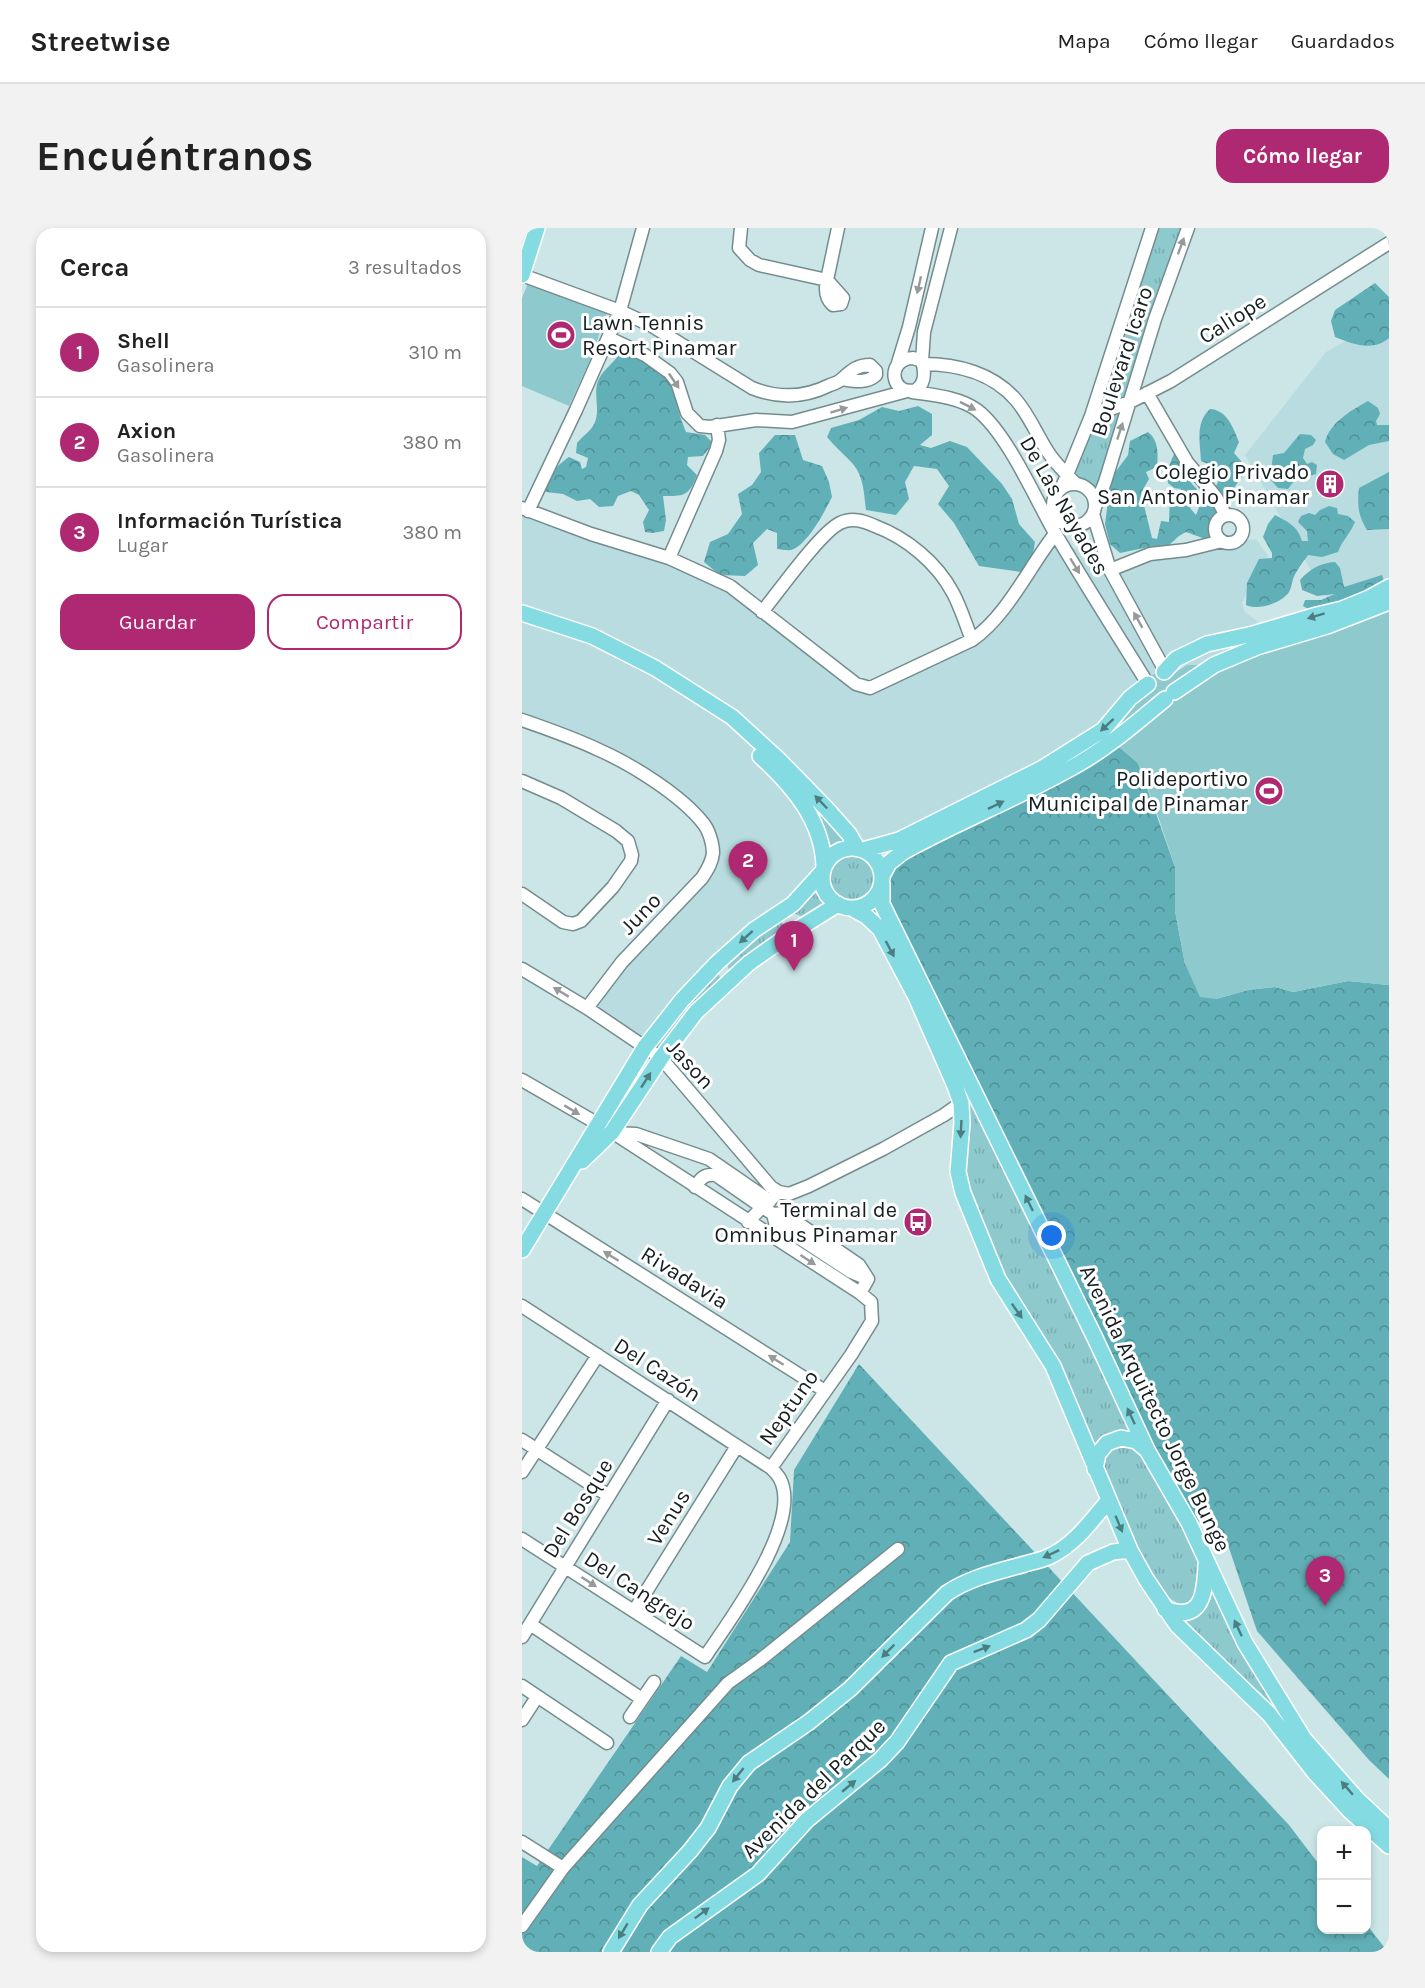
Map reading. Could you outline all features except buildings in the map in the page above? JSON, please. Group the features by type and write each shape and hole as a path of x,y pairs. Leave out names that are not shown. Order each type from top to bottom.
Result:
{"main road":[{"path":"522,275 537,228"},
{"path":"522,1250 645,1047 681,1000 754,930 793,904 823,870 829,858 846,848 860,849 899,840 1041,769 1103,729 1130,698 1148,684 1152,675 1164,672 1176,659 1207,644 1253,634 1342,609 1389,587"},
{"path":"569,1174 612,1132 661,1058 696,1012 749,963 798,929 844,906 860,907 874,898 889,863 903,852 1082,762 1113,742 1169,696 1214,665 1257,647 1327,626 1389,602"},
{"path":"522,613 592,636 655,668 732,717 825,807 860,849 876,860 882,879"},
{"path":"522,622 587,645 648,675 698,704 734,732 771,766 809,812 818,831 825,891 830,898 866,916 880,929 916,997 955,1086 961,1103 962,1123 958,1172 963,1193 998,1279 1053,1366 1130,1550 1177,1624 1269,1714 1315,1773 1350,1811 1389,1846"},
{"path":"1164,672 1173,679 1169,696"},
{"path":"1148,684 1149,692 1153,697 1169,696"},
{"name":"Avenida Arquitecto Jorge Bunge","path":"882,879 882,904 1090,1327 1147,1450 1189,1523 1245,1643 1304,1739 1357,1799 1389,1829"},
{"path":"784,911 798,929"},
{"path":"717,963 732,979"},
{"path":"1095,1469 1098,1454 1107,1443 1121,1438 1136,1441 1147,1450"},
{"name":"Avenida del Parque","path":"610,1952 640,1905 708,1828 730,1786 749,1763 809,1722 850,1689 947,1593 962,1583 1050,1556 1065,1548 1108,1500"},
{"name":"Avenida del Parque","path":"659,1952 670,1938 758,1874 807,1821 880,1760 897,1742 951,1663 1026,1630 1038,1620 1088,1563 1113,1552 1130,1550"},
{"path":"1166,1610 1176,1613 1187,1612 1202,1600 1205,1590 1206,1560"}],"street":[{"path":"643,228 620,311 609,338 525,509 591,534 669,558 730,586 856,684 870,688 972,640 993,621 1055,534 1087,521 1094,511 1093,496 1086,487 1068,482 1053,501 1055,534"},
{"path":"741,228 740,248 743,254 759,265 827,280 837,228"},
{"path":"932,228 909,327 895,372 898,386 909,391 916,390 922,384 925,374 922,362 924,332 951,228"},
{"name":"Boulevard Icaro","path":"1068,482 1152,228"},
{"name":"Boulevard Icaro","path":"1094,511 1152,328 1188,228"},
{"name":"Caliope","path":"1091,416 1130,402 1228,346 1389,243"},
{"path":"522,275 620,311 669,335 752,388 764,392 788,396 806,394 842,379"},
{"name":"De Las Nayades","path":"609,338 645,355 670,373 677,382 687,413 695,423 710,427 756,420 792,422 909,391 953,399 976,410 987,419 1006,445 1055,534 1148,684"},
{"path":"898,363 908,358 922,362"},
{"name":"De Las Nayades","path":"922,362 976,372 1003,387 1016,400 1068,482"},
{"path":"1147,393 1187,462 1216,497 1225,514 1238,518 1243,525 1242,535 1235,542 1226,543 1216,534 1215,524 1225,514"},
{"path":"669,558 716,451 719,440 717,425"},
{"name":"De Las Nayades","path":"1094,511 1110,570 1164,672"},
{"path":"1054,512 1061,521 1077,525"},
{"path":"762,612 827,532 841,522 856,519 893,532 927,559 954,594 972,640"},
{"path":"1110,570 1149,554 1186,550 1222,541"},
{"name":"Juno","path":"522,720 581,742 625,763 691,810 705,825 712,843 711,863 702,878 622,962 587,1008"},
{"path":"522,781 561,798 616,831 628,841 632,855 631,861 613,887 581,921 573,924 563,922 522,894"},
{"name":"Jason","path":"522,969 587,1008 661,1058 771,1187 770,1200"},
{"path":"522,1080 612,1132 860,1293 868,1279 859,1265 783,1213 773,1214 770,1200 709,1159 636,1134 612,1132"},
{"path":"748,1222 770,1200 809,1186 883,1149 961,1103"},
{"path":"695,1187 702,1177 708,1174 716,1175 770,1200"},
{"name":"Rivadavia","path":"522,1199 825,1391"},
{"name":"Neptuno","path":"705,1657 755,1580 775,1543 781,1516 783,1489 780,1479 771,1468 872,1321 871,1302 860,1293"},
{"name":"Del Cazón","path":"524,1311 598,1355 771,1468"},
{"path":"522,1472 598,1355"},
{"name":"Del Bosque","path":"522,1637 668,1400"},
{"path":"522,1440 609,1496"},
{"name":"Venus","path":"634,1611 737,1446"},
{"name":"Del Cangrejo","path":"522,1539 705,1657"},
{"path":"522,1926 562,1868 728,1683 898,1549"},
{"path":"530,1624 642,1699"},
{"path":"630,1717 654,1682"},
{"path":"522,1686 607,1743"},
{"path":"522,1720 537,1696"},
{"path":"522,1842 562,1868"}],"shaded area":[{"path":"1389,317 1389,594 1340,621 1245,455 1326,352"},
{"path":"522,508 730,586 870,688 972,640 1053,543 1080,550 1110,570 1150,554 1256,539 1268,556 1242,602 1244,611 1257,621 1262,633 1214,665 1187,665 1157,673 1113,742 1047,781 857,848 846,848 837,852 829,858 822,872 717,963 645,1047 587,1008 702,878 712,843 662,788 625,763 522,721"}],"green space":[{"path":"1152,228 1188,228 1096,494 1089,481 1074,478 1091,416"},
{"name":"Lawn Tennis Resort Pinamar","path":"528,283 608,310 590,360 569,406 522,386 522,298"},
{"path":"1375,283 1389,297 1389,338 1369,346 1335,337 1331,321 1335,310"},
{"path":"619,354 651,363 665,373 675,386 678,409 686,432 705,435 713,443 703,456 688,457 687,465 697,475 691,488 684,494 663,496 666,520 664,531 645,532 643,522 649,510 639,495 631,491 618,496 613,506 599,507 590,499 577,501 563,494 546,492 553,472 569,457 580,462 582,469 586,467 588,458 576,453 577,443 592,428 595,421 596,389 599,379"},
{"path":"1368,401 1378,408 1380,414 1376,421 1377,425 1389,425 1389,441 1369,445 1344,460 1333,454 1325,442 1332,428 1342,417"},
{"path":"918,406 932,414 932,435 920,445 931,448 950,441 967,447 1002,484 1012,499 1019,524 1035,542 1033,554 1021,572 979,566 954,523 938,504 949,486 937,469 914,466 905,482 909,499 896,515 866,510 863,486 857,469 827,437 831,428 859,420 882,407 899,411"},
{"path":"1210,409 1221,412 1232,425 1239,442 1234,453 1241,461 1244,474 1231,494 1222,530 1208,540 1186,532 1167,547 1154,546 1120,553 1110,544 1105,524 1111,478 1128,455 1130,441 1148,432 1156,443 1157,467 1146,472 1149,479 1141,493 1152,538 1157,539 1161,521 1169,522 1170,496 1179,495 1181,489 1174,488 1168,483 1168,471 1175,452 1197,489 1190,508 1196,515 1203,500 1218,483 1220,469 1201,461 1200,427 1205,414"},
{"path":"1300,434 1311,435 1316,440 1313,445 1305,449 1303,458 1307,464 1312,462 1317,465 1316,474 1294,481 1288,489 1278,488 1270,479 1273,455 1284,453"},
{"path":"775,435 795,435 803,460 822,466 832,497 815,527 797,547 789,550 777,549 777,533 767,529 753,543 758,565 745,576 720,575 704,562 710,542 728,534 742,514 738,494 752,485 761,472 759,453"},
{"path":"1389,472 1389,529 1367,530 1359,510 1359,488"},
{"path":"1329,506 1337,508 1338,514 1348,516 1355,522 1338,552 1322,557 1308,555 1294,576 1289,592 1281,600 1257,607 1246,605 1247,583 1259,559 1272,558 1272,553 1263,537 1268,524 1275,515 1295,528 1302,541 1308,541 1307,531 1298,522 1301,516 1309,513 1315,515"},
{"path":"1335,562 1340,568 1344,587 1382,575 1384,581 1350,600 1310,610 1303,606 1305,600 1321,600 1335,594 1317,596 1302,590 1300,580 1316,567"},
{"name":"Polideportivo Municipal de Pinamar","path":"1389,591 1389,985 1348,981 1293,992 1275,987 1248,990 1216,999 1200,997 1185,964 1175,911 1175,867 1159,819 1138,763 1113,742 1214,665"},
{"path":"1187,665 1214,665 1113,742 1131,703 1152,675 1159,672 1176,672"},
{"path":"1113,742 1138,763 1175,867 1175,911 1185,964 1216,999 1248,990 1275,987 1293,992 1348,981 1389,985 1389,1779 1369,1760 1257,1631 1229,1548 1195,1518 1147,1450 882,904 889,863"},
{"path":"807,798 847,840 827,850 815,810"},
{"path":"852,854 870,861 877,879 870,897 852,904 834,897 827,879 834,861"},
{"path":"816,890 827,904 803,917 795,914 795,911"},
{"path":"878,899 1135,1436 1093,1449 1013,1296 965,1177 964,1099 861,910 870,907"},
{"path":"775,922 782,923 784,930 731,970 728,968 727,960"},
{"path":"716,973 721,980 660,1049 656,1048 654,1040"},
{"path":"859,1364 1289,1825 1317,1862 1317,1934 1371,1934 1371,1930 1388,1952 522,1952 522,1857 537,1866 681,1656 707,1672 790,1542 794,1470"},
{"path":"1128,1446 1145,1454 1201,1561 1196,1597 1189,1603 1181,1605 1164,1595 1141,1561 1101,1474 1101,1458 1109,1449"},
{"path":"1214,1589 1307,1751 1184,1620 1201,1614 1210,1601"}],"place":[{"name":"Lawn Tennis Resort Pinamar","path":"561,335"},
{"name":"Colegio Privado San Antonio Pinamar","path":"1330,484"},
{"name":"Polideportivo Municipal de Pinamar","path":"1269,791"},
{"name":"Axion","path":"748,891"},
{"name":"Shell","path":"794,971"},
{"name":"Terminal de Omnibus Pinamar","path":"918,1222"},
{"name":"Información Turística","path":"1325,1606"}]}
